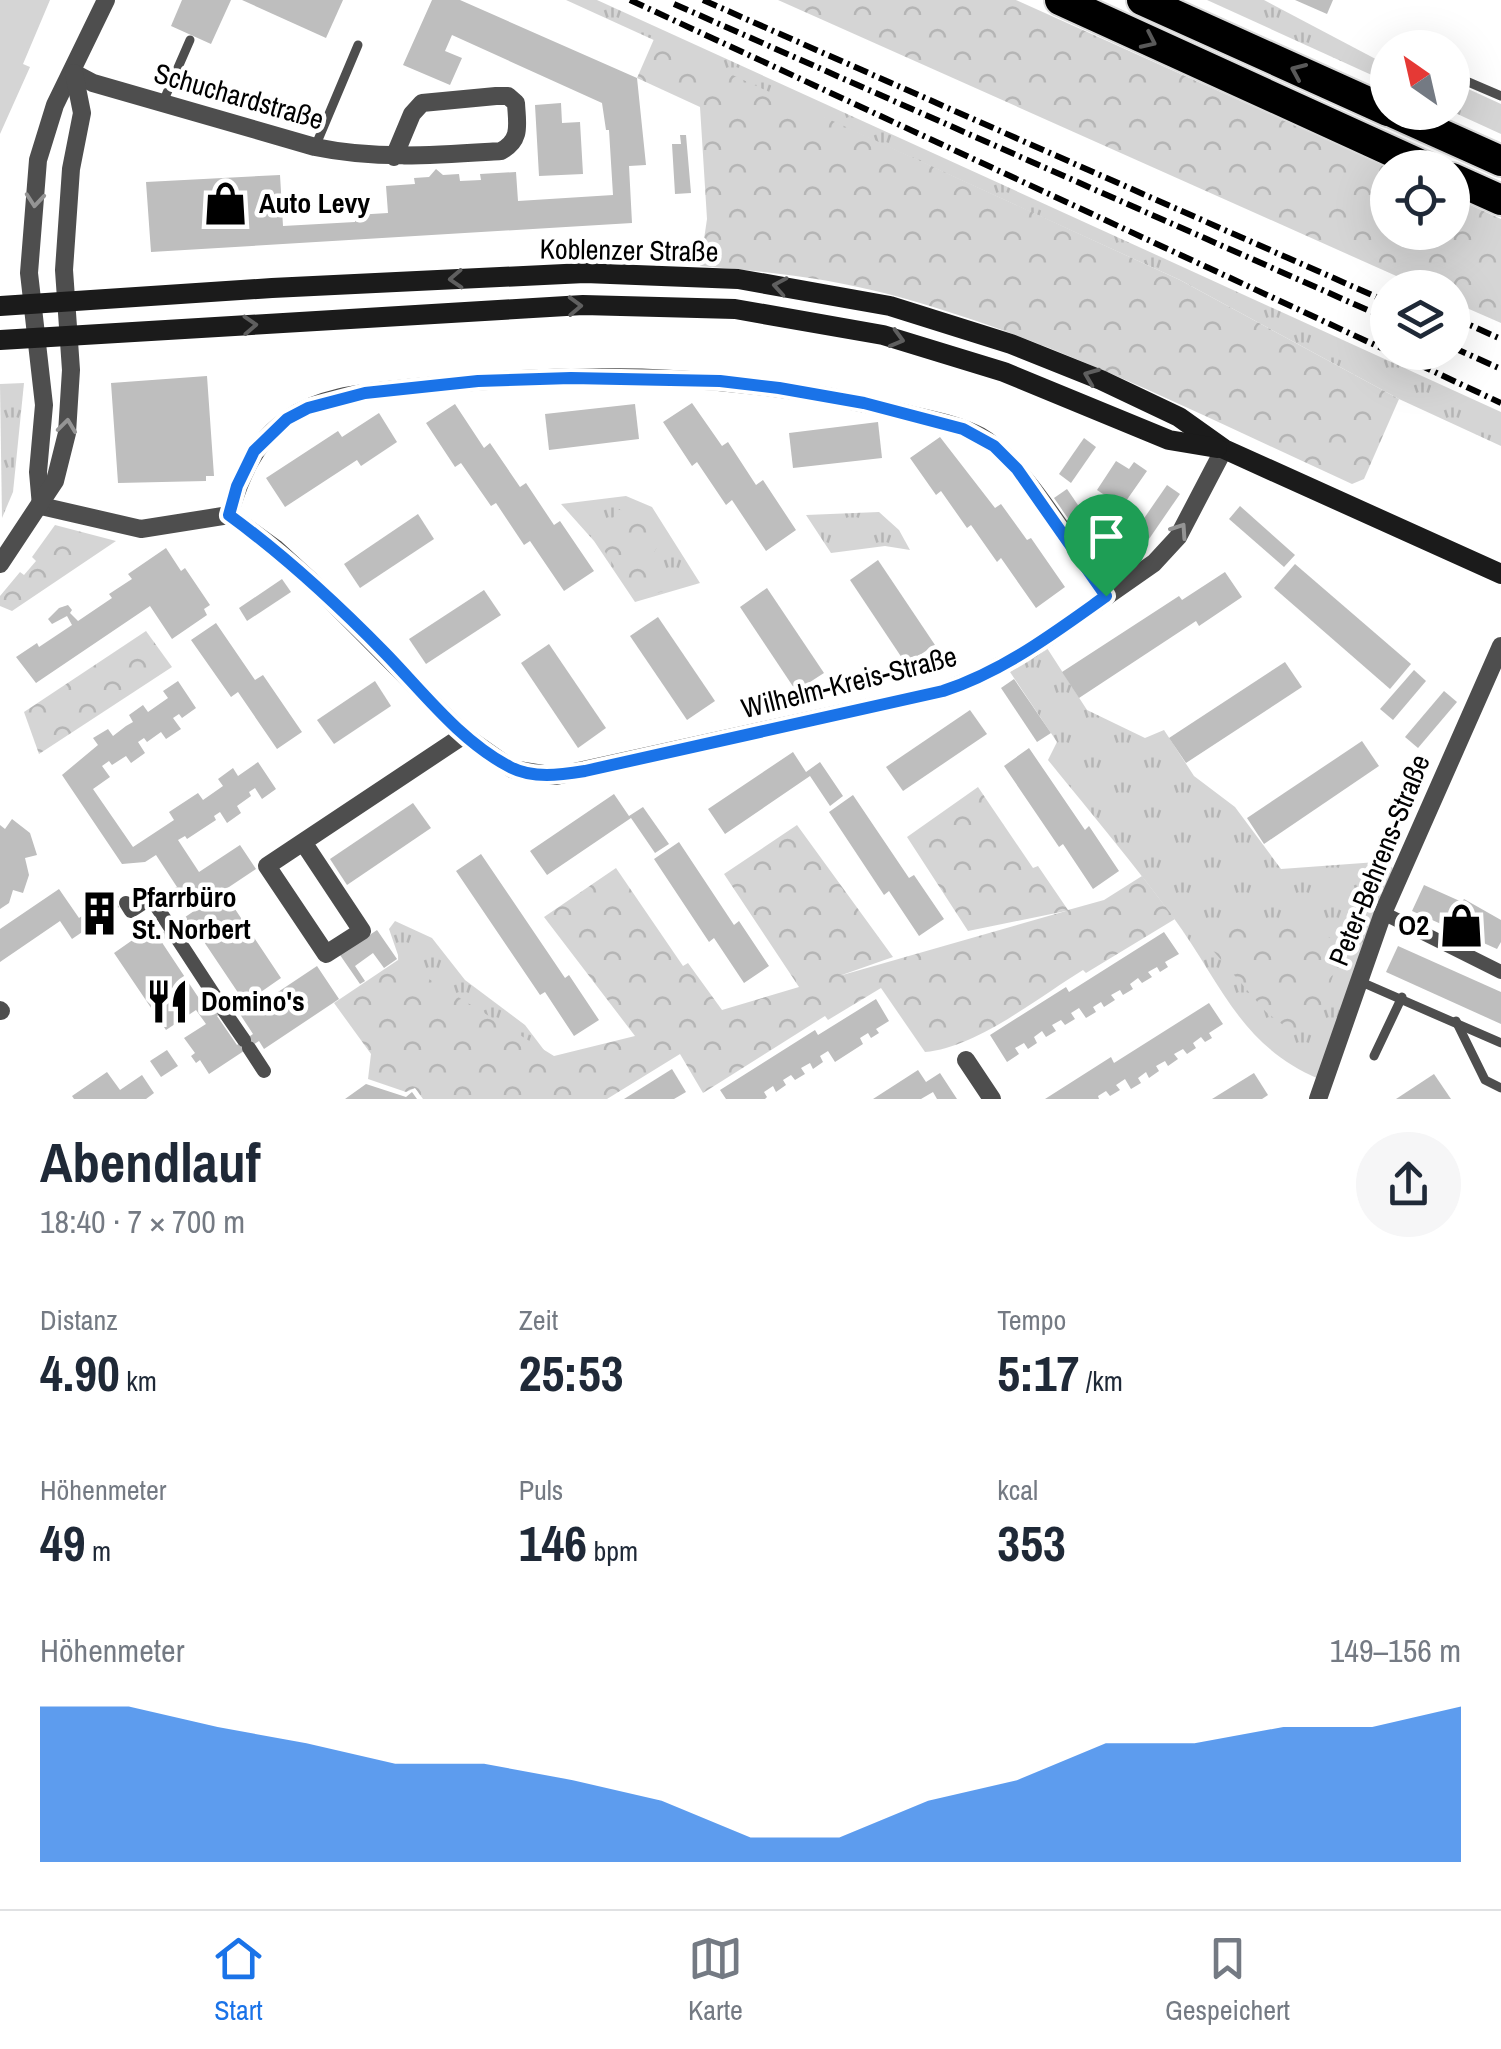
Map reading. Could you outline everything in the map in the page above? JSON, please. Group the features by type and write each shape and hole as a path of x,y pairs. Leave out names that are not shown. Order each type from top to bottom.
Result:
{"highway":[{"path":"1060,0 1389,150"},
{"path":"1142,0 1370,103"},
{"path":"1431,130 1501,161"},
{"path":"1470,186 1501,200"}],"main road":[{"name":"Koblenzer Straße","path":"0,306 585,273 738,279 890,306 1012,344 1102,380 1180,417 1224,449 1501,574"},
{"name":"Koblenzer Straße","path":"0,340 583,305 734,309 884,334 1004,372 1170,440 1224,449"}],"street":[{"path":"41,506 38,472 44,405 29,274 38,160 55,105 74,73 106,0"},
{"path":"0,564 55,481 68,433 71,370 65,302 71,169 82,113 74,73"},
{"name":"Schuchardstraße","path":"74,73 93,84 314,147 394,157 500,151 518,136 516,103 508,96 496,96 422,104 412,114 394,157"},
{"path":"41,506 141,529 229,515 237,486 254,451 287,419 321,403 365,393 553,378 720,381 864,403 963,429 994,446 1017,469 1106,596"},
{"name":"Wilhelm-Kreis-Straße","path":"229,515 299,570 464,735 512,769 538,775 604,767 963,684 1032,649 1154,562 1178,537 1224,449"},
{"name":"Peter-Behrens-Straße","path":"1318,1099 1383,913 1501,646"},
{"path":"302,842 362,930 326,954 266,866 302,842 464,735"},
{"path":"126,903 131,910 150,898 264,1071"},
{"path":"1383,913 1501,972"},
{"path":"966,1060 992,1099"}],"lane":[{"path":"164,102 190,40"},
{"path":"314,147 358,44"},
{"path":"1470,82 1501,96"},
{"path":"1359,980 1501,1043"},
{"path":"1374,1056 1402,997"},
{"path":"1456,1021 1485,1080 1501,1088"}],"green space":[{"path":"0,0 50,0 23,64 30,67 0,134"},
{"path":"566,0 597,0 1370,352 1370,370 1409,370 1501,412 1501,446 1399,399 1180,280"},
{"path":"778,0 1016,0 1370,159 1370,250 1470,250 1470,205 1501,219 1501,323 1470,309 1470,270 1383,270"},
{"path":"1207,0 1264,0 1370,56 1370,74"},
{"path":"654,39 1180,280 1399,399 1364,479 1352,484 1124,379 948,312 842,284 700,266 707,219 700,107 637,78"},
{"path":"1470,90 1501,104 1501,134 1470,120"},
{"path":"24,383 13,492 2,518 0,384"},
{"path":"626,496 652,507 700,583 635,602 594,541 561,504"},
{"path":"619,509 664,537 648,561 671,576 676,587 644,597 631,592 598,541"},
{"path":"879,512 899,530 910,550 885,546 831,553 806,515"},
{"path":"55,525 116,541 12,611 0,606 0,596 20,572 24,575 36,561 32,557"},
{"path":"146,631 172,667 39,754 24,712"},
{"path":"1047,648 1087,710 1145,738 1164,730 1194,776 1235,807 1281,869 1377,862 1393,868 1319,1079 1292,1065 1250,1030 1173,917 1048,760 1057,742 1010,672"},
{"path":"978,787 1033,868 1038,866 1068,910 1104,900 1142,876 1175,919 965,1041 925,1052 881,988 828,1020 825,1016 703,1093 680,1054 607,1099 423,1099 415,1088 406,1092 368,1079 371,1054 334,1003 398,960 554,1056 635,1036 544,917 616,868 683,966 688,963 722,1010 799,987 724,874 797,825 893,957 839,976 1066,911 968,931 907,837"},
{"path":"1225,915 1314,924 1342,948 1319,1018 1291,1031 1266,1012 1210,947"},
{"path":"395,921 432,938 465,980 525,1025 547,1054 399,993 398,955 389,929"}],"building":[{"path":"182,0 231,0 211,44 171,26"},
{"path":"242,0 343,0 326,38"},
{"path":"432,0 460,0 637,78 646,165 629,166 632,223 151,252 146,182 280,175 283,226 355,222 355,215 388,213 386,186 415,184 414,178 429,177 436,169 443,175 459,174 460,181 481,180 480,174 516,172 518,201 613,195 609,130 602,103 452,35 445,51 462,58 450,85 403,65"},
{"path":"1295,0 1333,0 1327,14"},
{"path":"561,103 562,123 580,122 583,174 539,176 535,105"},
{"path":"680,135 686,135 691,193 675,194 672,144 681,144"},
{"path":"207,376 214,476 206,476 206,481 118,483 111,383"},
{"path":"692,403 722,446 728,442 756,485 763,480 796,530 766,551 732,500 726,505 697,462 692,466 663,422"},
{"path":"455,404 484,448 490,443 520,487 526,483 554,525 560,521 594,571 564,591 530,541 524,545 496,503 491,506 461,463 455,467 426,423"},
{"path":"635,404 639,439 549,450 545,414"},
{"path":"379,413 397,442 361,466 357,460 285,507 266,478 338,431 342,437"},
{"path":"878,422 882,458 793,468 789,433"},
{"path":"940,437 995,508 1001,504 1027,540 1031,538 1065,587 1036,608 1001,558 997,562 941,491 936,495 910,458"},
{"path":"1084,438 1096,447 1071,483 1059,474"},
{"path":"1116,461 1129,469 1134,462 1147,471 1117,514 1104,506 1109,498 1097,490"},
{"path":"1167,485 1180,494 1140,552 1127,543"},
{"path":"1067,489 1117,562 1104,571 1054,498"},
{"path":"1240,506 1295,555 1284,567 1229,519"},
{"path":"418,514 434,539 360,588 344,564"},
{"path":"166,548 210,605 204,609 207,615 172,639 150,606 36,683 16,657 72,625 67,616 52,624 48,619 68,605 78,621 112,598 109,594 132,579 128,574"},
{"path":"878,560 935,645 906,664 850,580"},
{"path":"1295,564 1411,664 1390,689 1274,588"},
{"path":"1225,572 1242,597 1199,626 1196,621 1079,698 1062,672 1179,596 1182,600"},
{"path":"282,579 291,592 247,621 239,608"},
{"path":"767,588 824,673 796,691 740,607"},
{"path":"484,590 501,615 426,664 409,639"},
{"path":"658,617 715,701 687,720 630,636"},
{"path":"216,623 255,680 263,675 302,732 277,749 238,692 231,697 191,640"},
{"path":"549,644 606,728 578,748 521,663"},
{"path":"1285,662 1302,687 1186,763 1169,738"},
{"path":"1414,670 1426,681 1393,720 1380,709"},
{"path":"1014,679 1051,733 1037,742 1001,688"},
{"path":"178,681 196,708 182,718 179,714 173,718 181,729 166,739 161,732 147,742 144,738 138,742 145,753 131,763 126,756 102,766 110,777 93,789 133,847 174,820 169,812 198,793 203,800 223,786 218,779 233,768 238,776 258,762 276,789 262,799 255,788 237,806 241,813 227,823 220,812 214,816 216,820 187,839 185,836 178,840 199,872 240,845 256,869 223,891 281,978 245,1003 190,921 161,941 210,1015 238,996 248,1012 317,966 339,999 264,1049 259,1041 209,1074 200,1060 196,1063 191,1056 195,1053 184,1038 206,1024 196,1010 166,1030 114,953 144,932 150,941 194,911 190,905 185,908 173,889 177,887 156,855 145,862 122,864 62,775 98,745 93,738 108,729 113,736 133,722 129,715 143,705 148,712 168,698 163,691","holes":["234,1005 253,1034 237,1045 217,1016"]},
{"path":"375,681 391,706 334,744 317,720"},
{"path":"1444,691 1457,702 1418,748 1405,737"},
{"path":"970,710 987,734 903,791 886,767"},
{"path":"1362,741 1379,766 1264,844 1247,818"},
{"path":"1029,748 1085,830 1089,826 1119,871 1093,889 1004,766"},
{"path":"793,752 806,772 820,762 843,796 830,806 810,776 725,834 708,809"},
{"path":"614,794 629,816 643,807 669,844 655,853 631,818 547,875 530,851"},
{"path":"853,795 909,878 914,875 944,919 919,936 889,891 884,895 829,812"},
{"path":"413,803 431,828 347,885 330,859"},
{"path":"12,819 30,833 37,855 25,858 29,875 23,893 13,890 9,903 0,909 0,825 5,829"},
{"path":"679,842 734,925 739,921 769,966 744,983 714,938 709,942 654,859"},
{"path":"481,854 565,978 569,975 599,1020 574,1036 545,992 540,995 456,871"},
{"path":"1424,885 1462,902 1464,899 1501,920 1501,942 1497,949 1412,911"},
{"path":"59,889 79,918 112,896 119,907 72,939 60,921 0,962 0,929"},
{"path":"377,930 397,959 384,968 373,953 355,966 365,981 360,984 340,955"},
{"path":"1164,932 1179,954 1165,962 1168,967 1148,972 1152,977 1142,983 1138,978 1130,984 1133,989 1123,995 1120,990 1111,995 1115,1000 1104,1007 1101,1002 1093,1007 1096,1012 1086,1018 1079,1008 1071,1013 1075,1019 1065,1025 1061,1020 1052,1025 1056,1031 1046,1037 1042,1031 1034,1037 1037,1043 1028,1049 1024,1043 1015,1048 1019,1054 1007,1062 990,1035 1066,987 1069,992"},
{"path":"1398,946 1501,992 1501,1024 1386,972"},
{"path":"876,999 889,1021 876,1029 879,1033 871,1038 868,1033 860,1038 863,1044 835,1062 828,1051 820,1056 823,1062 813,1069 810,1063 801,1068 805,1074 795,1080 791,1075 776,1092 773,1086 764,1092 765,1099 726,1099 720,1090 815,1030 818,1035"},
{"path":"1209,1003 1223,1024 1209,1033 1212,1038 1205,1042 1201,1037 1193,1043 1196,1048 1187,1054 1183,1049 1174,1054 1178,1059 1168,1066 1165,1061 1156,1066 1159,1071 1149,1078 1146,1072 1138,1078 1141,1083 1131,1089 1125,1079 1116,1085 1120,1090 1110,1096 1106,1091 1099,1099 1045,1099 1111,1057 1114,1063"},
{"path":"167,1050 178,1066 161,1077 150,1061"},
{"path":"672,1069 686,1092 674,1099 624,1099"},
{"path":"918,1070 926,1082 940,1073 957,1099 937,1099 933,1092 921,1099 873,1099"},
{"path":"107,1072 120,1090 142,1075 154,1093 146,1099 74,1099 72,1096"},
{"path":"1254,1073 1268,1095 1262,1099 1212,1099"},
{"path":"1434,1074 1451,1099 1396,1099"},
{"path":"366,1084 406,1097 412,1092 417,1099 345,1099"}],"railway":[{"path":"630,0 1370,343"},
{"path":"703,0 1370,294"},
{"path":"674,4 1370,311"},
{"path":"1470,325 1501,339"},
{"path":"1470,355 1501,369"},
{"path":"1430,370 1501,403"}],"place":[{"name":"Auto Levy","path":"226,203"},
{"name":"Pfarrbüro St. Norbert","path":"99,913"},
{"name":"O2","path":"1462,925"},
{"name":"Domino's","path":"168,1001"}],"route":[{"path":"478,381 720,381 864,403 980,436 1017,469 1106,596 1032,649 979,678 943,691 585,771 538,775 512,769 464,735 311,581 275,548 229,515 237,486 254,451 287,419 334,399 478,381"}]}
